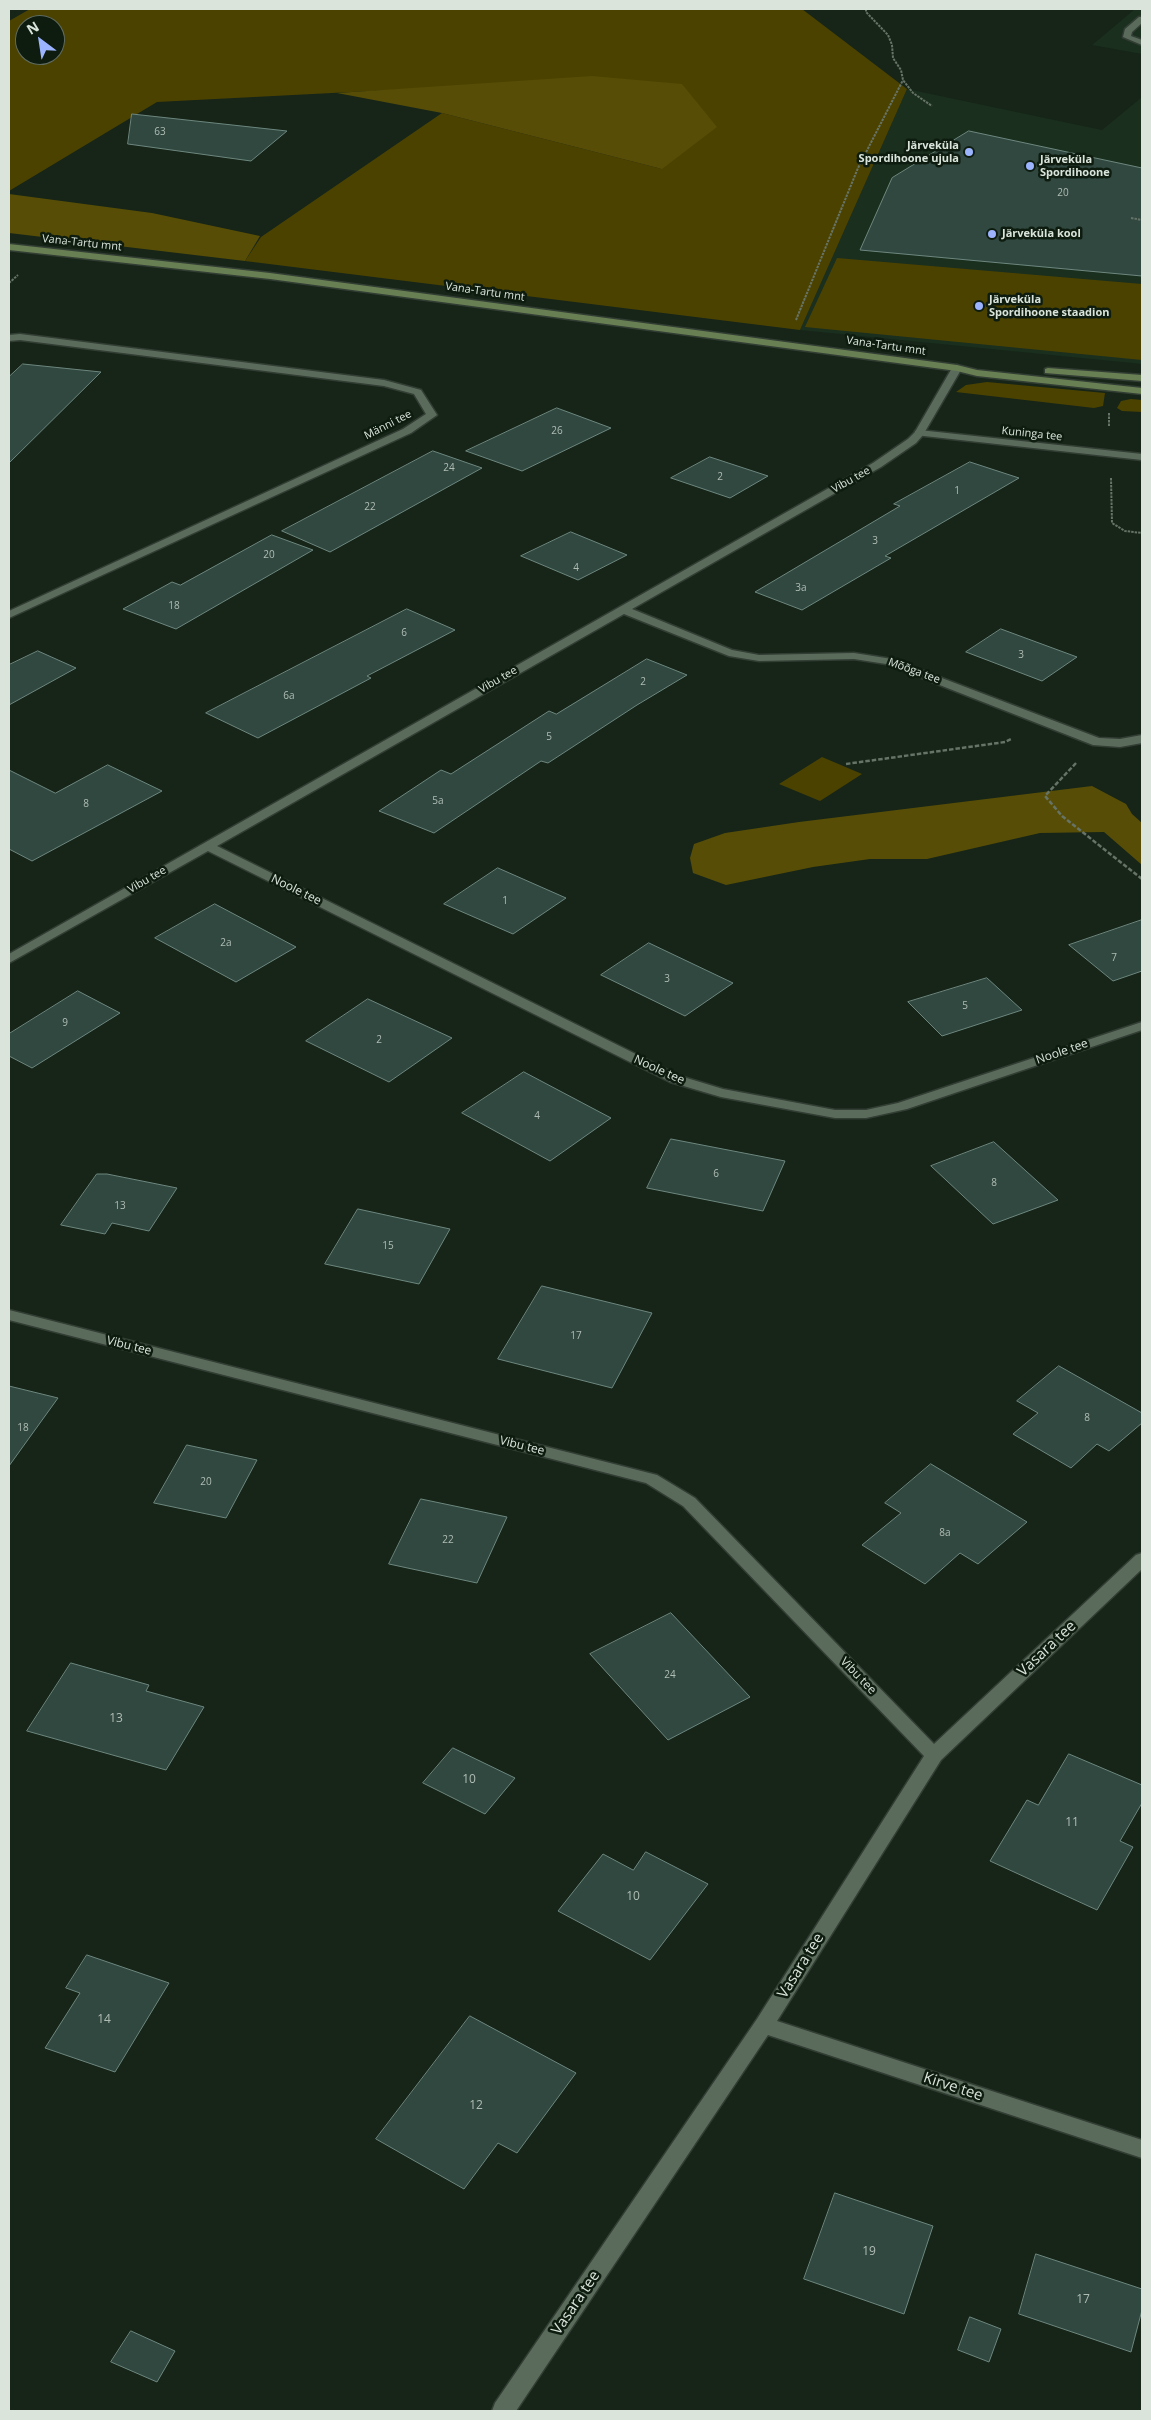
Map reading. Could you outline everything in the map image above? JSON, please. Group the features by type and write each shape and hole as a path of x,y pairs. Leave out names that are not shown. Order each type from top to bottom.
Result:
{"street":[{"path":"1142,19 1128,31 1127,37 1142,44"},
{"name":"Vana-Tartu mnt","path":"9,247 270,276 957,368 977,373 1142,390"},
{"name":"Männi tee","path":"9,338 20,337 384,383 418,392 432,415 407,431 9,615"},
{"name":"Vana-Tartu mnt","path":"957,368 980,366 1142,378"},
{"name":"Vibu tee","path":"9,959 878,465 912,441 919,433 957,368"},
{"name":"Kuninga tee","path":"919,433 1100,454 1142,457"},
{"name":"Mõõga tee","path":"623,609 729,653 759,658 854,656 888,661 1097,742 1120,742 1142,739"},
{"name":"Noole tee","path":"207,846 675,1079 721,1093 835,1114 866,1114 902,1106 1142,1026"},
{"name":"Vibu tee","path":"9,1315 651,1479 689,1502 934,1755"},
{"name":"Vasara tee","path":"503,2411 764,2025 934,1755 1142,1559"},
{"name":"Kirve tee","path":"764,2025 1142,2149"}],"path":[{"path":"866,9 866,12 888,35 892,45 892,58 901,70 904,80 913,93 932,106"},
{"path":"793,326 855,173 886,109 904,80"},
{"path":"1131,218 1142,220"},
{"path":"846,764 1005,742 1018,735"},
{"path":"1097,742 1044,796 1062,816 1142,879"}],"shaded area":[{"path":"30,9 802,9 907,89 800,330 245,261 261,237 442,113 662,169 468,86 157,102 9,191 9,21 15,18 15,65 65,65 65,15 20,15"},
{"path":"1135,9 1142,9 1142,54 1092,45"},
{"path":"592,76 682,84 717,127 662,169 442,113 337,93"},
{"name":"Järveküla kool","path":"907,89 1102,130 1142,97 1142,364 800,330"},
{"path":"9,194 152,213 260,236 245,261 9,233"},
{"name":"Järveküla Spordihoone staadion","path":"837,258 1142,284 1142,360 805,327"},
{"path":"987,382 1105,393 1103,406 1094,408 956,392 966,385"},
{"path":"1131,399 1142,400 1142,412 1122,411 1117,408 1121,401"},
{"path":"822,757 862,774 820,801 779,784"},
{"path":"1092,786 1126,804 1132,814 1142,823 1142,865 1104,832 1040,833 927,859 870,859 813,867 726,885 693,873 690,858 694,844 725,833 799,822"}],"building":[{"path":"132,114 287,131 251,161 128,144"},
{"path":"969,131 1142,168 1142,276 860,250 892,178"},
{"path":"23,364 101,372 9,463 9,377"},
{"path":"557,408 611,428 522,471 466,451"},
{"path":"433,451 482,468 330,552 282,531"},
{"path":"710,457 768,476 730,498 671,478"},
{"path":"970,462 1019,478 885,556 891,558 802,610 755,592 900,506 894,504"},
{"path":"571,532 627,555 578,580 521,556"},
{"path":"272,535 313,550 176,629 123,609 172,582 180,585"},
{"path":"407,609 455,630 367,676 371,678 258,738 206,713"},
{"path":"1001,629 1077,657 1042,681 966,652"},
{"path":"38,651 76,668 9,705 9,665"},
{"path":"647,659 687,675 548,763 541,761 434,833 379,811 441,770 451,774 549,711 556,714"},
{"path":"108,765 162,791 32,861 9,849 9,770 55,793"},
{"path":"498,868 566,898 513,934 444,904"},
{"path":"215,904 296,947 236,982 155,938"},
{"path":"1142,920 1142,971 1113,981 1069,945"},
{"path":"649,943 733,983 685,1016 601,975"},
{"path":"987,978 1022,1010 942,1036 908,1002"},
{"path":"78,991 120,1013 32,1068 9,1056 9,1034"},
{"path":"368,999 452,1038 389,1082 306,1041"},
{"path":"524,1072 611,1118 550,1161 462,1113"},
{"path":"671,1139 785,1161 763,1211 647,1188"},
{"path":"994,1142 1058,1200 993,1224 931,1166"},
{"path":"97,1174 107,1174 177,1188 149,1231 112,1223 105,1234 61,1225"},
{"path":"358,1209 450,1229 419,1284 325,1264"},
{"path":"542,1286 652,1313 612,1388 498,1359"},
{"path":"1059,1366 1142,1413 1142,1423 1109,1451 1097,1444 1071,1468 1013,1434 1038,1413 1017,1401"},
{"path":"9,1386 58,1398 9,1466"},
{"path":"187,1445 257,1460 226,1518 154,1503"},
{"path":"931,1464 1027,1522 978,1564 960,1553 925,1584 862,1545 901,1513 885,1503"},
{"path":"421,1499 507,1517 477,1583 389,1564"},
{"path":"671,1613 750,1697 668,1740 590,1654"},
{"path":"71,1663 149,1685 146,1691 204,1707 166,1770 27,1731"},
{"path":"453,1748 515,1778 485,1814 423,1783"},
{"path":"1069,1754 1142,1785 1142,1803 1120,1841 1133,1847 1097,1910 990,1861 1027,1800 1038,1805"},
{"path":"646,1852 708,1884 650,1960 558,1911 603,1854 633,1870"},
{"path":"87,1955 169,1983 115,2072 45,2048 80,1993 66,1988"},
{"path":"470,2016 576,2073 517,2153 498,2143 464,2189 376,2139"},
{"path":"835,2193 933,2226 904,2314 804,2279"},
{"path":"1036,2254 1142,2289 1142,2310 1131,2352 1019,2314"},
{"path":"970,2317 1001,2329 989,2362 958,2350"},
{"path":"131,2331 175,2351 157,2382 111,2362"}],"place":[{"name":"Järveküla Spordihoone ujula","path":"969,152"},
{"name":"Järveküla Spordihoone","path":"1030,166"},
{"name":"Järveküla kool","path":"992,234"},
{"name":"Järveküla Spordihoone staadion","path":"979,306"}]}
